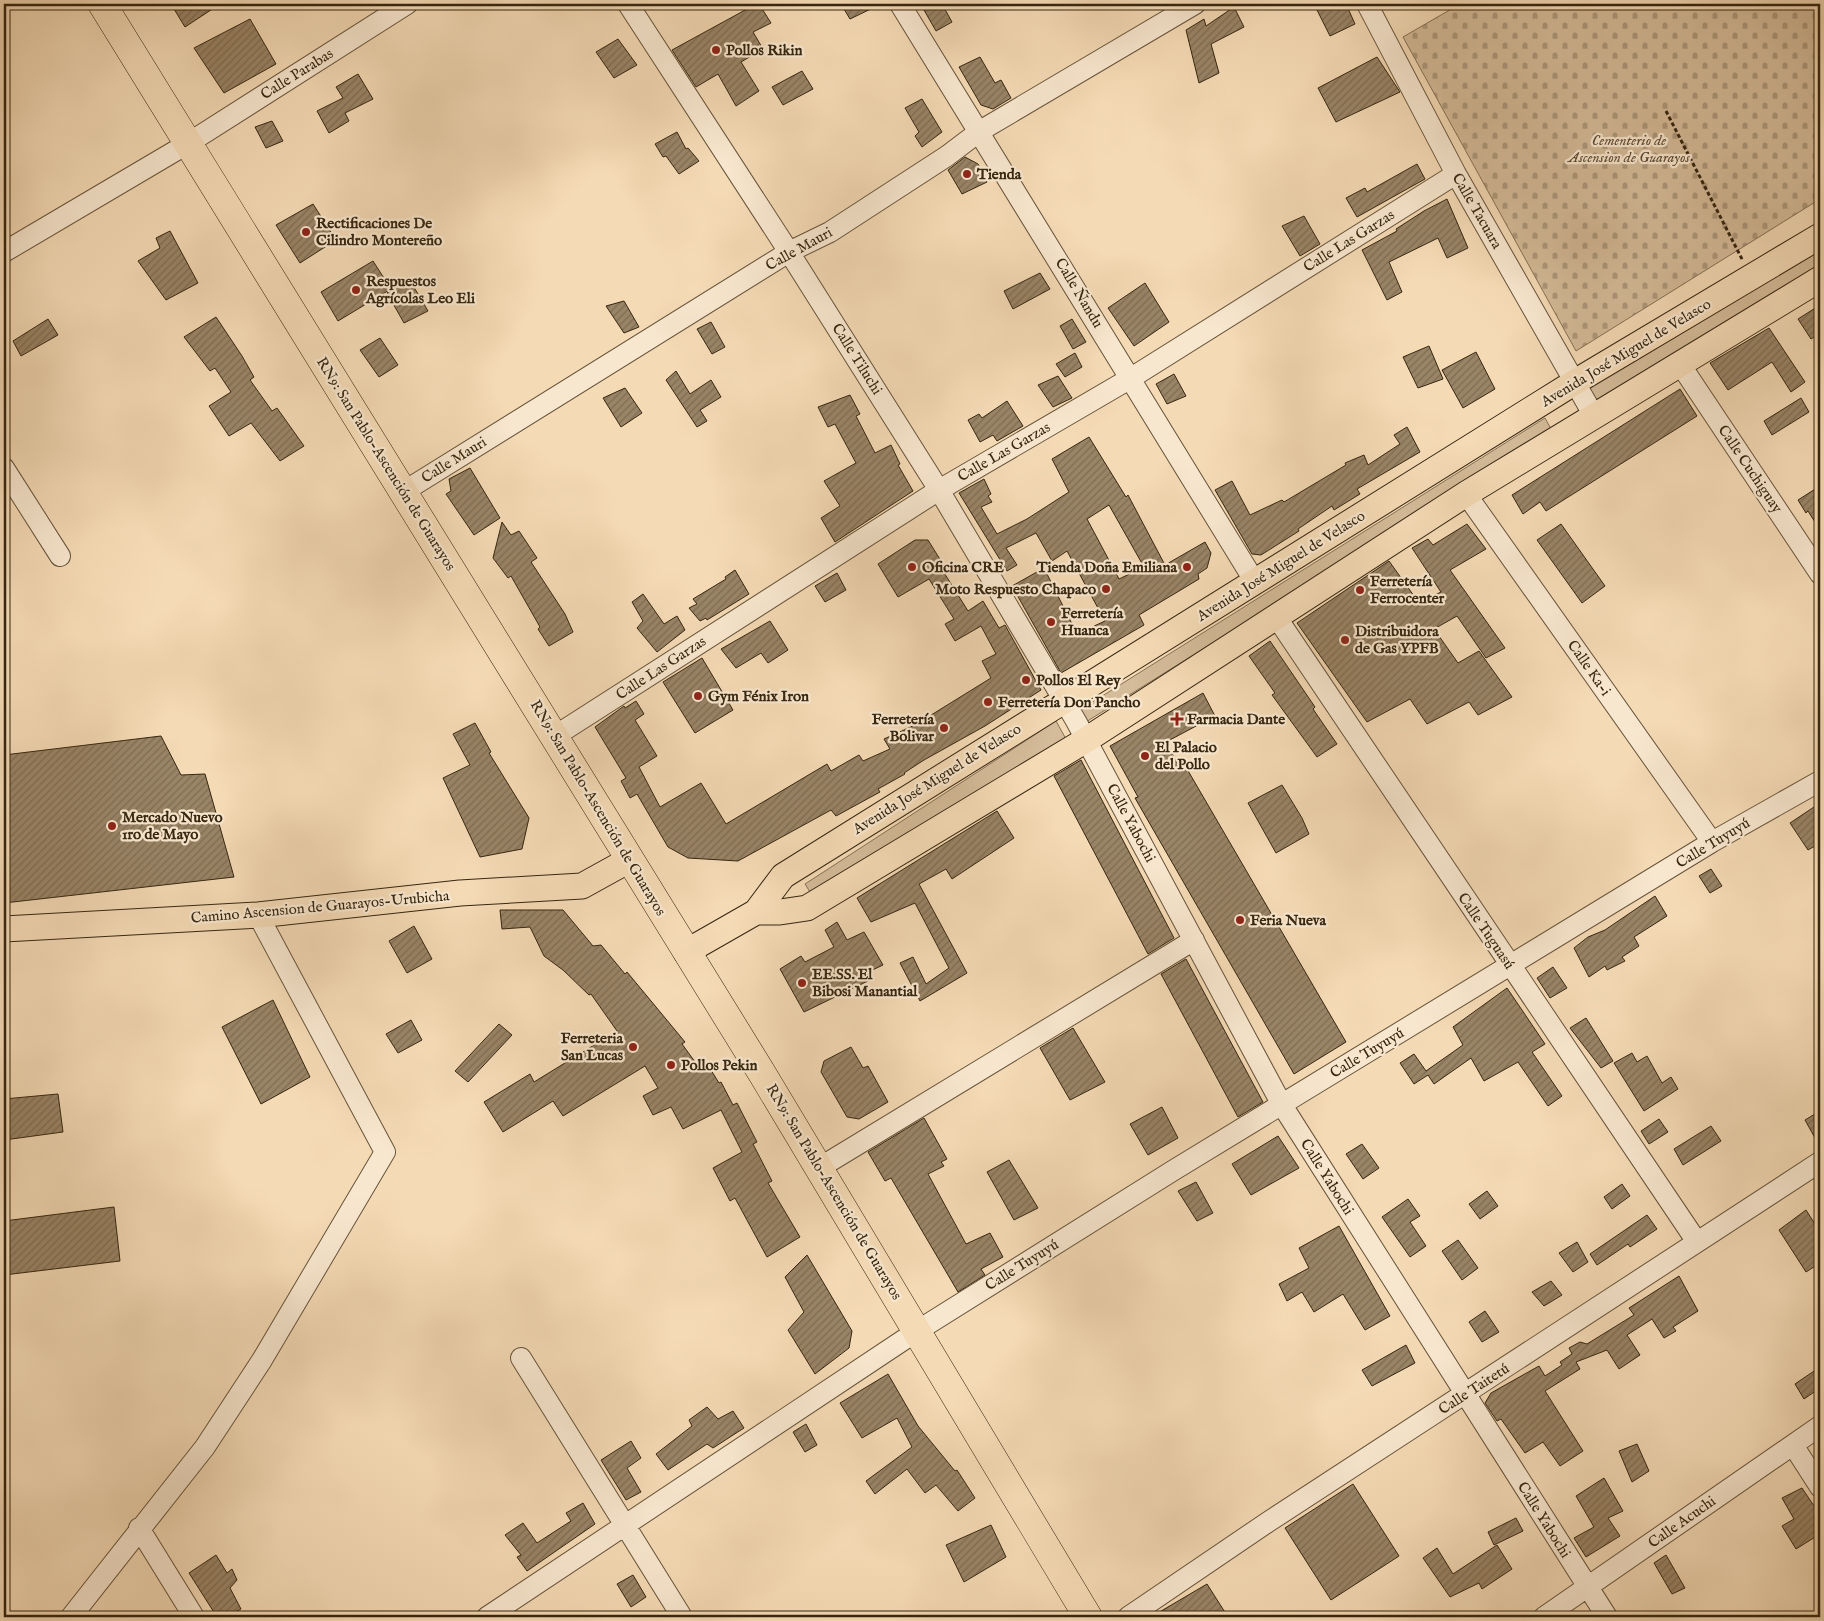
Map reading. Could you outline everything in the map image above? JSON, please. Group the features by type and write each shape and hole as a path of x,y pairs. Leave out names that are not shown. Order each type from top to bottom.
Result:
{"highway":[{"name":"RN9: San Pablo-Ascención de Guarayos","path":"102,4 555,736 629,860 819,1168 1088,1617"}],"main road":[{"name":"Avenida José Miguel de Velasco","path":"756,912 780,912 807,908 1075,720 1255,582 1575,382 1820,236"},
{"name":"Avenida José Miguel de Velasco","path":"686,952 756,912 783,876 1075,720 1277,618 1466,494 1820,279"},
{"name":"Camino Ascension de Guarayos-Urubicha","path":"4,930 258,916 442,895 582,886 629,860"}],"street":[{"name":"Calle Parabas","path":"4,252 187,144 407,4"},
{"name":"Calle Tiluchi","path":"628,4 790,252 939,490 1075,720"},
{"name":"Calle Ñandu","path":"900,4 980,131 1255,582"},
{"name":"Calle Tacuara","path":"1367,4 1456,174 1594,416"},
{"name":"Calle Mauri","path":"403,492 790,252 830,232 947,156 980,131 1184,7"},
{"name":"Calle Las Garzas","path":"555,736 939,490 1131,378 1456,174"},
{"name":"Calle Cuchiguay","path":"1680,364 1820,574"},
{"path":"4,468 60,556"},
{"name":"Calle Ka-i","path":"1466,494 1712,842"},
{"name":"Calle Tuguasú","path":"1277,618 1510,967 1697,1242"},
{"name":"Calle Yabochi","path":"1075,720 1282,1105 1607,1617"},
{"name":"Calle Tuyuyú","path":"487,1617 917,1331 1712,842 1820,781"},
{"path":"71,1617 139,1528 205,1447 257,1368 385,1152 258,916"},
{"path":"819,1168 1194,940"},
{"name":"Calle Taitetú","path":"1128,1617 1268,1522 1820,1162"},
{"path":"521,1358 624,1527 682,1617"},
{"name":"Calle Acuchi","path":"1544,1617 1820,1426"},
{"path":"1792,1446 1820,1487"},
{"path":"139,1528 194,1617"}],"path":[{"path":"1666,111 1752,276"}],"green space":[{"name":"Cementerio de Ascension de Guarayos","path":"1460,4 1820,4 1820,199 1576,351 1403,37"},
{"path":"1820,249 1820,269 1595,407 1587,388"},
{"path":"1545,418 1552,431 1086,722 1080,710"},
{"path":"1056,721 1066,739 810,892 805,884"}],"building":[{"path":"171,4 220,4 185,27"},
{"name":"Pollos Rikin","path":"753,4 759,4 771,23 753,32 763,49 741,62 759,91 736,106 718,74 696,87 672,50"},
{"path":"841,4 881,4 850,19"},
{"path":"933,4 942,4 952,22 936,31 924,10"},
{"path":"1314,4 1346,4 1355,24 1330,36"},
{"path":"1234,7 1244,27 1211,44 1219,73 1199,83 1186,30 1204,19 1206,26"},
{"path":"250,19 276,64 224,93 194,48"},
{"path":"618,39 637,65 614,78 596,52"},
{"path":"980,57 995,83 1001,80 1011,98 993,109 981,105 959,67"},
{"path":"1377,57 1400,92 1336,122 1318,88"},
{"path":"802,71 813,89 783,105 772,87"},
{"path":"358,74 373,99 345,113 349,121 329,133 317,111 343,98 336,87"},
{"path":"922,99 942,132 922,147 915,136 919,132 905,108"},
{"path":"272,121 283,141 266,148 255,127"},
{"path":"677,132 686,149 688,148 699,161 679,174 666,156 663,157 655,144"},
{"name":"Tienda","path":"965,157 978,164 987,182 962,194 948,170"},
{"path":"1417,164 1425,179 1357,217 1346,198 1365,188 1367,192"},
{"path":"1447,199 1468,248 1447,258 1438,238 1389,262 1402,292 1387,300 1362,250 1397,231 1396,229 1424,211"},
{"name":"Rectificaciones De Cilindro Montereño","path":"313,204 336,240 300,263 276,225"},
{"path":"1304,216 1320,244 1300,256 1282,226"},
{"path":"170,231 198,283 166,300 138,261 160,248 156,238"},
{"name":"Respuestos Agrícolas Leo Eli","path":"373,261 391,289 338,321 321,292"},
{"path":"1040,273 1050,289 1013,309 1004,291"},
{"path":"408,277 428,311 404,323 387,293"},
{"path":"1145,283 1169,322 1134,346 1108,308"},
{"path":"624,301 639,327 624,333 606,306"},
{"path":"1820,305 1820,333 1811,339 1798,319"},
{"path":"216,317 254,377 250,380 272,411 277,408 304,446 280,461 251,423 229,436 209,406 231,392 215,368 210,371 184,337"},
{"path":"48,319 58,335 21,356 13,341"},
{"path":"1072,319 1086,342 1073,349 1060,326"},
{"path":"711,322 725,347 712,354 697,329"},
{"path":"1769,328 1805,382 1791,392 1772,362 1728,390 1710,363"},
{"path":"380,338 398,365 379,377 360,350"},
{"path":"1429,346 1443,379 1418,388 1403,357"},
{"path":"1476,352 1495,389 1463,408 1442,370"},
{"path":"1075,353 1082,367 1065,377 1056,364"},
{"path":"676,371 690,394 711,380 721,397 700,410 707,421 697,427 666,380"},
{"path":"1174,374 1186,396 1167,404 1156,384"},
{"path":"1058,376 1072,398 1053,407 1038,385"},
{"path":"625,388 642,413 621,427 603,398"},
{"path":"1680,389 1697,416 1546,511 1540,502 1523,514 1512,495"},
{"path":"850,395 860,414 856,416 875,453 891,445 900,464 898,465 913,491 835,542 821,518 840,506 824,481 856,463 835,424 828,427 818,407"},
{"path":"1801,398 1809,412 1772,435 1764,421"},
{"path":"1007,401 1023,426 997,441 993,435 980,442 968,420 979,414 982,418"},
{"path":"1407,427 1420,452 1357,489 1360,494 1334,510 1332,506 1298,529 1299,531 1261,555 1252,554 1215,490 1232,481 1250,515 1282,500 1284,502 1346,465 1345,463 1364,455 1368,465 1400,444 1394,435"},
{"path":"1089,437 1126,497 1128,495 1165,565 1205,542 1211,553 1207,568 1198,574 1199,579 1139,615 1144,625 1061,673 1012,586 1044,568 1077,634 1105,621 1067,551 1052,561 1036,533 1006,548 1017,565 1007,571 959,493 984,479 991,494 988,496 992,502 981,507 997,534 1027,519 1069,492 1052,459","holes":["1109,505 1144,567 1119,579 1087,519"]},
{"path":"470,468 500,518 474,535 446,494 451,491 449,479"},
{"path":"1820,486 1820,530 1808,511 1806,513 1798,500"},
{"path":"502,522 511,535 519,531 537,558 531,562 565,614 573,632 549,646 538,629 540,627 511,576 508,578 493,558"},
{"path":"1467,524 1486,549 1450,570 1505,648 1486,658 1457,616 1434,629 1458,663 1479,651 1512,697 1478,715 1469,702 1427,724 1410,699 1367,722 1297,623 1389,561 1419,603 1441,592 1412,548 1428,539 1433,545"},
{"path":"1561,524 1605,586 1582,603 1537,540"},
{"path":"915,540 928,540 946,569 943,571 968,611 983,601 999,628 1005,625 1041,690 985,726 924,760 905,774 878,789 880,792 836,816 831,810 738,861 688,858 668,847 637,794 630,798 621,781 626,778 595,727 624,706 625,708 636,701 644,714 635,720 657,756 639,767 660,807 701,783 726,824 827,764 831,771 859,755 863,761 890,749 884,739 915,725 991,678 982,661 996,654 981,626 955,641 945,624 954,619 929,579 898,597 878,564"},
{"path":"735,570 749,594 707,620 706,618 700,621 689,608 697,604 693,599 726,579 725,577"},
{"path":"837,573 846,590 825,602 815,586"},
{"path":"643,594 664,624 677,616 685,630 657,652 637,628 643,621 632,602"},
{"path":"770,621 788,650 768,663 761,653 736,668 721,649"},
{"path":"1270,641 1315,707 1313,709 1337,744 1317,757 1272,695 1275,693 1249,656"},
{"name":"Gym Fénix Iron","path":"702,658 733,710 695,733 663,682"},
{"name":"Feria Nueva","path":"1203,693 1215,716 1166,742 1182,772 1187,769 1346,1042 1294,1074 1135,798 1138,797 1110,746"},
{"path":"475,723 491,752 489,753 529,818 522,849 480,857 443,778 470,765 453,734"},
{"name":"Mercado Nuevo 1ro de Mayo","path":"161,736 181,775 205,774 234,877 4,903 4,755"},
{"path":"1081,760 1174,938 1148,954 1054,776"},
{"path":"1282,785 1302,818 1309,834 1276,853 1248,803"},
{"path":"1820,803 1820,843 1808,850 1790,823"},
{"path":"997,811 1014,838 952,879 946,869 919,884 967,973 920,1001 900,963 913,957 926,984 949,968 915,903 871,922 857,898"},
{"path":"1711,869 1722,886 1710,893 1699,876"},
{"path":"1655,896 1667,916 1634,937 1639,946 1622,957 1625,961 1607,970 1605,966 1589,977 1574,948 1588,937 1605,930"},
{"path":"500,910 563,910 593,946 601,945 625,974 627,972 685,1042 682,1044 698,1066 706,1062 719,1083 721,1082 733,1105 737,1103 757,1142 753,1144 772,1181 768,1183 800,1237 767,1257 735,1198 730,1201 713,1168 742,1152 721,1110 683,1129 671,1107 653,1115 643,1096 658,1088 645,1066 563,1116 553,1101 503,1132 484,1102 530,1074 534,1082 617,1031 591,994 589,995 563,970 544,956 530,927 502,929"},
{"path":"837,922 847,940 864,932 883,965 866,973 870,980 804,1012 780,969 801,956 805,962 834,947 825,930"},
{"path":"414,926 432,959 407,973 389,941"},
{"path":"1186,959 1263,1102 1238,1117 1161,974"},
{"path":"1553,967 1567,988 1550,998 1537,978"},
{"path":"1507,988 1545,1044 1532,1052 1562,1096 1548,1106 1518,1062 1484,1081 1471,1058 1434,1084 1428,1075 1414,1084 1400,1063 1414,1054 1426,1071 1463,1045 1453,1027"},
{"path":"273,1000 310,1077 261,1104 222,1027"},
{"path":"1586,1018 1613,1061 1601,1068 1570,1028"},
{"path":"411,1020 422,1040 398,1053 386,1034"},
{"path":"499,1024 512,1035 468,1082 455,1071"},
{"path":"1073,1028 1105,1082 1070,1100 1040,1048"},
{"path":"851,1047 863,1068 868,1066 888,1102 859,1119 847,1117 821,1072 824,1061"},
{"path":"1632,1053 1637,1062 1647,1056 1662,1083 1671,1077 1678,1089 1644,1111 1614,1063"},
{"path":"58,1094 63,1132 4,1140 4,1099"},
{"path":"1162,1107 1178,1138 1148,1155 1130,1124"},
{"path":"1820,1111 1820,1147 1805,1120"},
{"path":"924,1118 947,1159 941,1162 944,1166 928,1174 966,1244 990,1233 1003,1257 981,1269 985,1275 958,1292 891,1178 885,1181 868,1152"},
{"path":"1659,1119 1668,1132 1649,1144 1641,1131"},
{"path":"1711,1126 1721,1141 1683,1165 1674,1149"},
{"path":"1278,1136 1299,1168 1251,1195 1232,1164"},
{"path":"1362,1144 1379,1168 1363,1179 1346,1154"},
{"path":"1009,1160 1038,1208 1014,1220 987,1172"},
{"path":"1196,1182 1213,1213 1197,1221 1178,1191"},
{"path":"1622,1184 1630,1196 1612,1209 1604,1197"},
{"path":"1487,1191 1498,1206 1480,1219 1469,1204"},
{"path":"1408,1199 1420,1216 1410,1222 1426,1246 1410,1257 1382,1217"},
{"path":"114,1207 120,1261 4,1275 4,1221"},
{"path":"1806,1210 1820,1232 1820,1263 1806,1272 1779,1230"},
{"path":"1647,1215 1657,1229 1630,1247 1628,1244 1597,1265 1590,1254"},
{"path":"1339,1226 1390,1316 1365,1330 1343,1294 1314,1312 1302,1292 1287,1301 1279,1284 1309,1268 1299,1248"},
{"path":"1458,1240 1478,1268 1462,1280 1442,1251"},
{"path":"1577,1242 1588,1262 1573,1272 1559,1253"},
{"path":"807,1255 852,1331 849,1348 815,1374 788,1330 804,1312 785,1277"},
{"path":"1679,1276 1698,1311 1673,1327 1676,1331 1664,1338 1652,1319 1627,1335 1640,1355 1619,1369 1607,1350 1576,1362 1580,1369 1545,1391 1583,1451 1560,1466 1543,1442 1525,1453 1501,1419 1497,1421 1485,1403 1491,1393 1539,1366 1545,1376 1562,1365 1560,1362 1572,1354 1569,1348 1580,1342 1587,1344 1634,1315 1629,1308"},
{"path":"1551,1281 1562,1295 1544,1306 1532,1292"},
{"path":"1485,1311 1499,1332 1482,1342 1469,1322"},
{"path":"1406,1345 1415,1363 1372,1386 1362,1370"},
{"path":"1820,1367 1820,1388 1804,1399 1795,1384"},
{"path":"888,1374 918,1426 955,1471 957,1470 975,1498 958,1511 936,1485 925,1493 907,1469 875,1494 866,1481 912,1447 897,1418 862,1438 840,1403"},
{"path":"707,1407 718,1419 733,1411 744,1428 713,1448 707,1444 668,1470 656,1454 692,1426 689,1420"},
{"path":"806,1424 817,1445 805,1452 793,1432"},
{"path":"631,1441 641,1458 627,1468 641,1492 626,1500 601,1460"},
{"path":"1637,1444 1649,1471 1632,1482 1619,1451"},
{"path":"1604,1478 1623,1511 1608,1518 1620,1536 1586,1557 1574,1538 1594,1527 1576,1496"},
{"path":"1353,1484 1399,1556 1331,1600 1285,1528"},
{"path":"1802,1488 1814,1506 1820,1502 1820,1534 1796,1549 1782,1526 1794,1519 1782,1498"},
{"path":"583,1503 595,1524 527,1571 517,1557 521,1555 505,1535 523,1523 537,1543 571,1521 566,1513"},
{"path":"1516,1518 1523,1531 1494,1545 1488,1532"},
{"path":"991,1525 1006,1557 964,1582 946,1545"},
{"path":"1497,1545 1512,1569 1482,1589 1479,1583 1450,1597 1423,1558 1437,1548 1453,1574"},
{"path":"216,1555 227,1573 232,1569 237,1580 230,1588 241,1609 226,1617 217,1617 189,1573"},
{"path":"1666,1555 1685,1588 1672,1594 1654,1563"},
{"path":"633,1575 646,1597 631,1607 617,1584"},
{"path":"1207,1584 1228,1617 1151,1617"}],"place":[{"name":"Pollos Rikin","path":"716,50"},
{"name":"Tienda","path":"967,174"},
{"name":"Rectificaciones De Cilindro Montereño","path":"306,232"},
{"name":"Respuestos Agrícolas Leo Eli","path":"356,290"},
{"name":"Oficina CRE","path":"912,567"},
{"name":"Tienda Doña Emiliana","path":"1187,567"},
{"name":"Moto Respuesto Chapaco","path":"1106,589"},
{"name":"Ferretería Ferrocenter","path":"1360,590"},
{"name":"Ferretería Huanca","path":"1051,622"},
{"name":"Distribuidora de Gas YPFB","path":"1345,640"},
{"name":"Pollos El Rey","path":"1026,680"},
{"name":"Gym Fénix Iron","path":"698,696"},
{"name":"Ferretería Don Pancho","path":"988,702"},
{"name":"Farmacia Dante","path":"1177,719"},
{"name":"Ferretería Bolivar","path":"944,728"},
{"name":"El Palacio del Pollo","path":"1145,756"},
{"name":"Mercado Nuevo 1ro de Mayo","path":"112,826"},
{"name":"Feria Nueva","path":"1240,920"},
{"name":"EE.SS. El Bibosi Manantial","path":"802,983"},
{"name":"Ferreteria San Lucas","path":"633,1047"},
{"name":"Pollos Pekin","path":"671,1065"}]}
